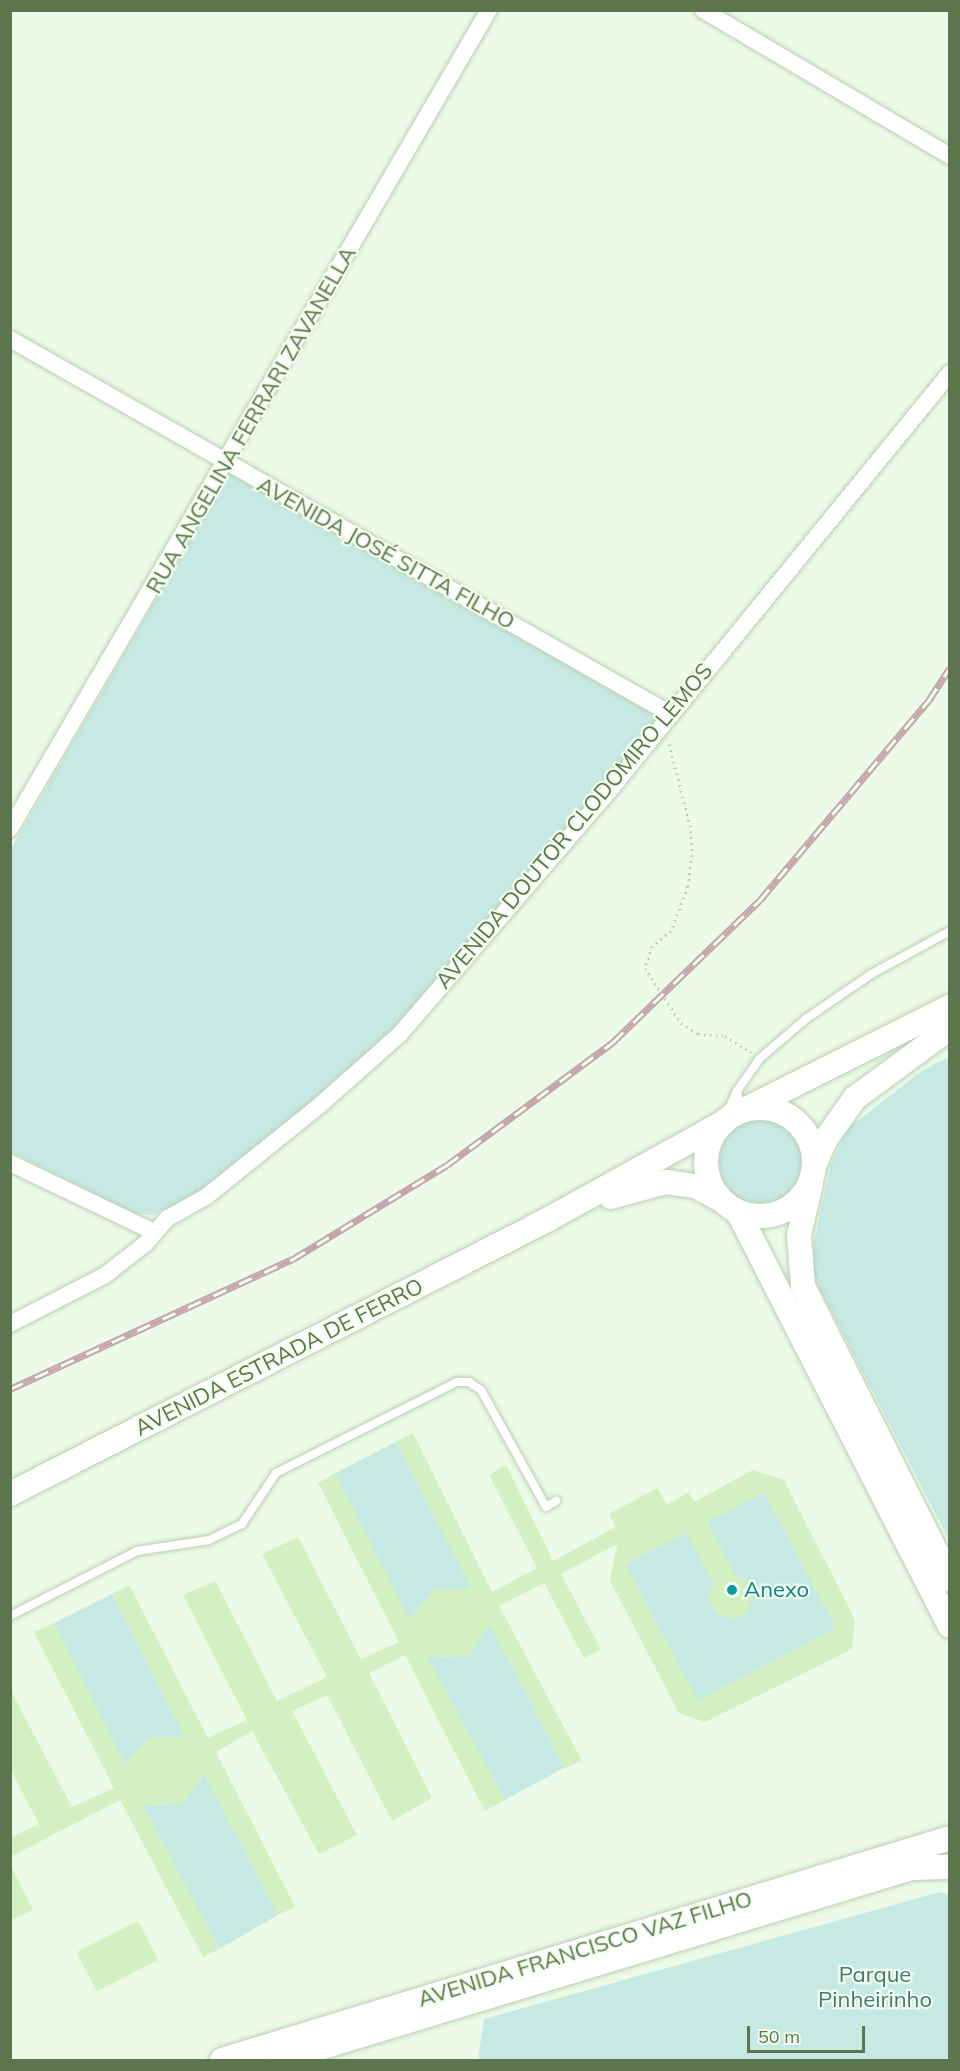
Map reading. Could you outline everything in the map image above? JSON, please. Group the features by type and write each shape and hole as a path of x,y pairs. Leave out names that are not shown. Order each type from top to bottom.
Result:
{"main road":[{"name":"AVENIDA ESTRADA DE FERRO","path":"10,1494 547,1220 734,1108 950,1006"},
{"name":"AVENIDA ESTRADA DE FERRO","path":"547,1220 638,1187 666,1182 695,1186 729,1206 759,1217 780,1213 798,1202 838,1118 855,1098 950,1028"},
{"name":"AVENIDA ESTRADA DE FERRO","path":"734,1108 772,1110 800,1125 812,1143 813,1174"},
{"path":"734,1108 710,1140 706,1161 709,1182 729,1206 950,1626"},
{"path":"813,1174 799,1235 803,1286 950,1579"},
{"name":"AVENIDA FRANCISCO VAZ FILHO","path":"222,2061 950,1838"},
{"name":"AVENIDA FRANCISCO VAZ FILHO","path":"280,2061 912,1868 950,1867"}],"street":[{"name":"RUA ANGELINA FERRARI ZAVANELLA","path":"10,829 226,464 489,10"},
{"path":"703,10 950,156"},
{"name":"AVENIDA JOSÉ SITTA FILHO","path":"10,339 226,464 669,712"},
{"name":"AVENIDA DOUTOR CLODOMIRO LEMOS","path":"10,1324 104,1276 168,1218 207,1196 400,1034 604,797 669,712 950,373"},
{"path":"10,1163 154,1232"}],"lane":[{"path":"734,1108 759,1059 807,1018 873,973 950,931"},
{"path":"10,1616 137,1551 209,1540 242,1524 276,1473 457,1382 469,1382 481,1390 546,1507 556,1501"}],"path":[{"path":"669,712 669,746 690,825 692,855 688,886 671,931 652,946 645,968 681,1023 698,1034 725,1036 759,1059"}],"green space":[{"path":"230,471 660,716 601,792 367,1061 187,1201 152,1215 135,1214 11,1152 11,849"},
{"path":"949,1057 949,1539 813,1276 814,1241 831,1164 847,1129 923,1070"},
{"path":"762,1119 786,1126 798,1138 805,1162 798,1186 786,1198 762,1205 738,1198 726,1186 719,1162 726,1138 738,1126"},
{"path":"396,1442 472,1589 435,1589 409,1619 335,1473"},
{"path":"764,1492 836,1628 698,1701 625,1564 686,1532 714,1584 709,1599 716,1613 731,1619 746,1613 748,1581 735,1575 707,1522"},
{"path":"112,1594 185,1737 149,1737 125,1765 54,1623"},
{"path":"490,1624 564,1768 505,1800 427,1657 468,1656"},
{"path":"204,1773 278,1915 219,1949 143,1805 182,1804"},
{"name":"Parque Pinheirinho","path":"940,1892 949,1895 949,2060 478,2060 484,2019"}],"building":[{"path":"413,1433 492,1592 537,1568 489,1475 506,1465 553,1561 616,1527 609,1514 657,1488 667,1505 689,1492 694,1502 753,1470 784,1480 855,1620 852,1649 705,1722 679,1713 610,1581 617,1544 561,1574 601,1649 584,1658 544,1583 499,1606 582,1761 564,1768 490,1624 468,1656 427,1657 505,1800 485,1811 405,1655 369,1673 432,1798 392,1821 327,1695 292,1711 357,1835 319,1854 252,1731 216,1752 295,1907 278,1915 204,1773 182,1804 143,1805 219,1949 203,1957 120,1800 10,1857 10,1838 39,1824 10,1768 10,1689 72,1807 114,1788 34,1632 54,1623 125,1765 149,1737 185,1737 112,1594 129,1585 208,1738 247,1720 183,1595 215,1581 277,1701 327,1677 262,1554 298,1537 361,1659 399,1642 318,1483 335,1473 409,1619 435,1589 472,1589 396,1442","holes":["764,1492 836,1628 698,1701 625,1564 686,1532 714,1584 709,1599 716,1613 731,1619 746,1613 754,1597 748,1581 735,1575 707,1522"]},
{"path":"10,1864 33,1910 10,1921"},
{"path":"138,1921 158,1960 96,1992 77,1952"}],"railway":[{"path":"10,1389 293,1259 447,1165 613,1042 760,900 929,700 950,668"}],"place":[{"name":"Anexo","path":"732,1590"}]}
